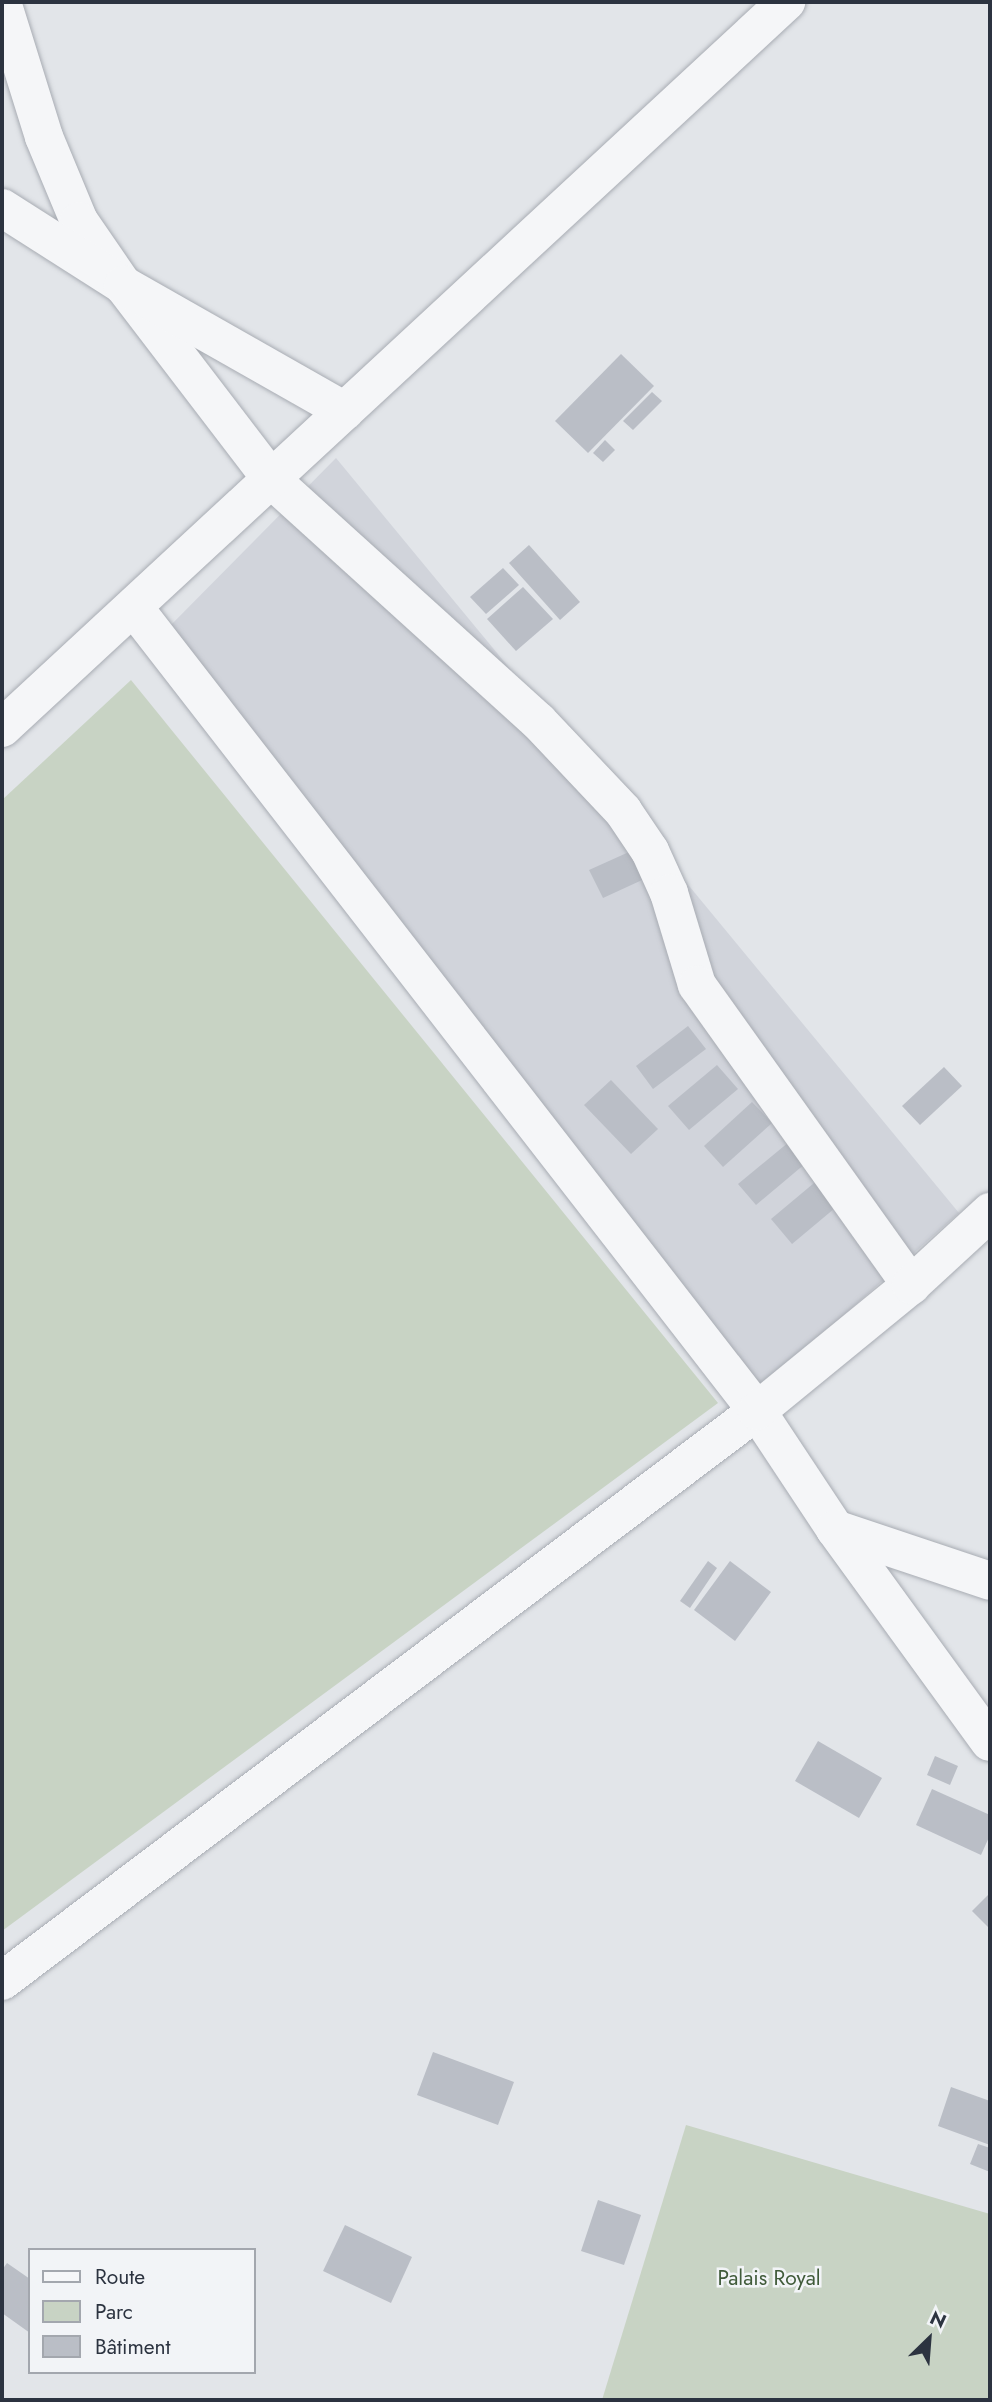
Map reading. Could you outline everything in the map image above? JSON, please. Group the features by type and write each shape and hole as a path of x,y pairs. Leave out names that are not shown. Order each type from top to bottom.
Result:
{"street":[{"path":"2,2 44,137 79,221 123,285 272,481 538,721 623,811 650,851 669,893 697,985 911,1286"},
{"path":"2,728 135,609 786,2"},
{"path":"2,208 123,285 345,411"},
{"path":"135,609 757,1411 835,1529 990,1742"},
{"path":"2,1981 757,1411 911,1286 990,1212"},
{"path":"835,1529 990,1581"}],"shaded area":[{"path":"336,458 959,1213 758,1391 164,632"}],"green space":[{"path":"131,680 718,1403 2,1931 2,800"},
{"name":"Palais Royal","path":"686,2125 990,2214 990,2400 602,2400"}],"building":[{"path":"621,354 654,386 588,453 555,421"},
{"path":"652,392 662,401 633,430 623,421"},
{"path":"605,440 615,450 603,462 593,453"},
{"path":"529,545 580,602 560,620 509,563"},
{"path":"503,568 519,585 486,614 470,597"},
{"path":"523,587 553,619 516,651 487,619"},
{"path":"640,847 653,875 603,898 589,870"},
{"path":"688,1026 706,1049 653,1089 636,1066"},
{"path":"717,1065 738,1089 689,1130 668,1106"},
{"path":"944,1067 962,1086 920,1125 902,1106"},
{"path":"611,1080 658,1129 631,1154 584,1105"},
{"path":"752,1102 772,1123 723,1167 704,1146"},
{"path":"795,1137 812,1158 756,1205 738,1184"},
{"path":"826,1173 847,1198 792,1244 771,1219"},
{"path":"708,1561 717,1568 690,1608 680,1601"},
{"path":"730,1561 771,1592 735,1641 694,1610"},
{"path":"818,1741 882,1778 859,1818 795,1781"},
{"path":"935,1756 958,1766 950,1785 927,1775"},
{"path":"932,1789 990,1815 990,1835 981,1855 916,1825"},
{"path":"990,1893 990,1929 972,1911"},
{"path":"433,2052 514,2082 498,2125 417,2095"},
{"path":"951,2087 990,2101 990,2145 938,2126"},
{"path":"978,2144 990,2148 990,2172 970,2164"},
{"path":"598,2200 641,2215 624,2265 581,2251"},
{"path":"345,2225 412,2257 391,2303 323,2271"},
{"path":"7,2263 28,2278 28,2332 2,2313 2,2270"}]}
